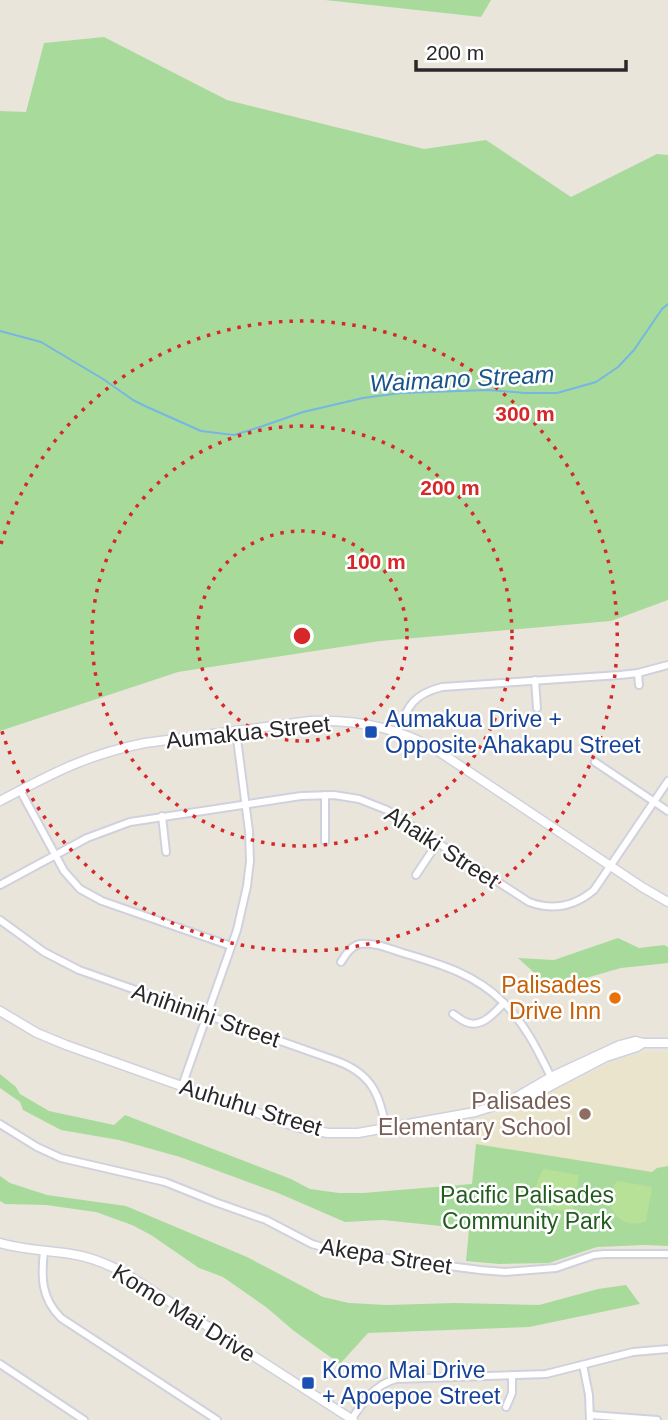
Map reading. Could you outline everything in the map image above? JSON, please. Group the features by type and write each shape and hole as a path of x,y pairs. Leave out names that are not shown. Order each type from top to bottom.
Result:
{"street":[{"path":"398,732 409,706 431,689 638,673 668,665"},
{"path":"638,673 639,685"},
{"path":"534,680 537,708"},
{"name":"Aumakua Street","path":"0,801 63,768 106,752 145,743 310,721 364,723 398,732 446,755 668,902"},
{"path":"182,1086 231,946 244,905 248,879 250,846 236,731"},
{"path":"595,762 668,811"},
{"name":"Ahaiki Street","path":"0,885 87,838 117,825 245,804 325,795 345,796 375,804 400,816 519,897 546,907 563,906 579,901 594,890 668,781"},
{"path":"20,790 55,855 69,878 80,889 94,898 231,946"},
{"path":"325,795 325,841"},
{"path":"162,816 166,852"},
{"path":"416,875 438,842"},
{"name":"Anihinihi Street","path":"0,920 44,952 68,965 354,1068 368,1080 378,1096 386,1129"},
{"path":"341,961 351,948 361,944 378,946 444,965 485,986 526,1029 552,1081"},
{"path":"453,1014 467,1023 475,1024 486,1019 504,1003"},
{"name":"Auhuhu Street","path":"0,1011 37,1033 66,1045 309,1129 341,1134 386,1129 475,1112 523,1098 552,1081 643,1043 668,1043"},
{"name":"Akepa Street","path":"0,1124 61,1158 180,1187 204,1199 266,1220 312,1244 340,1252 505,1272 556,1268 594,1255 668,1254"},
{"name":"Komo Mai Drive","path":"0,1243 70,1253 93,1259 128,1275 352,1420"},
{"path":"44,1251 41,1273 44,1290 52,1308 61,1318 217,1420"},
{"path":"352,1420 373,1390 396,1379 546,1374 633,1352 668,1349"},
{"path":"0,1364 84,1420"},
{"path":"583,1366 590,1418 657,1420"},
{"path":"506,1407 512,1393 512,1376"}],"shaded area":[{"name":"Palisades Elementary School","path":"655,1052 668,1053 668,1166 657,1168 653,1172 476,1144 477,1121 510,1111 619,1059"}],"green space":[{"path":"325,0 491,0 481,17"},
{"path":"104,37 227,100 424,149 486,140 571,197 657,154 668,155 668,600 611,621 380,641 178,672 0,731 0,111 26,112 44,43"},
{"path":"618,938 639,948 664,945 668,947 668,963 621,968 551,988 518,958 554,960"},
{"name":"Pacific Palisades Community Park","path":"0,1074 16,1087 20,1094 49,1111 114,1125 125,1115 291,1179 310,1189 339,1193 472,1184 476,1144 652,1172 668,1166 668,1246 597,1247 549,1263 499,1264 466,1261 469,1229 383,1220 345,1222 278,1193 180,1157 119,1140 61,1130 23,1110 20,1102 0,1088"},
{"path":"544,1169 579,1175 573,1208 554,1210 541,1201 537,1186"},
{"path":"0,1176 10,1183 47,1195 126,1206 247,1257 323,1297 349,1303 539,1305 598,1289 626,1285 640,1304 529,1327 368,1333 340,1364 223,1277 199,1268 132,1225 96,1212 46,1205 5,1204 0,1201"},
{"path":"617,1181 652,1187 646,1221 628,1223 615,1214 610,1198"}],"waterway":[{"name":"Waimano Stream","path":"0,331 41,342 133,400 201,431 234,435 303,412 363,398 401,393 488,390 557,393 596,382 618,367 634,350 668,304"}],"place":[{"name":"Aumakua Drive + Opposite Ahakapu Street","path":"371,732"},
{"name":"Palisades Drive Inn","path":"615,998"},
{"name":"Palisades Elementary School","path":"585,1114"},
{"name":"Komo Mai Drive + Apoepoe Street","path":"308,1383"}]}
